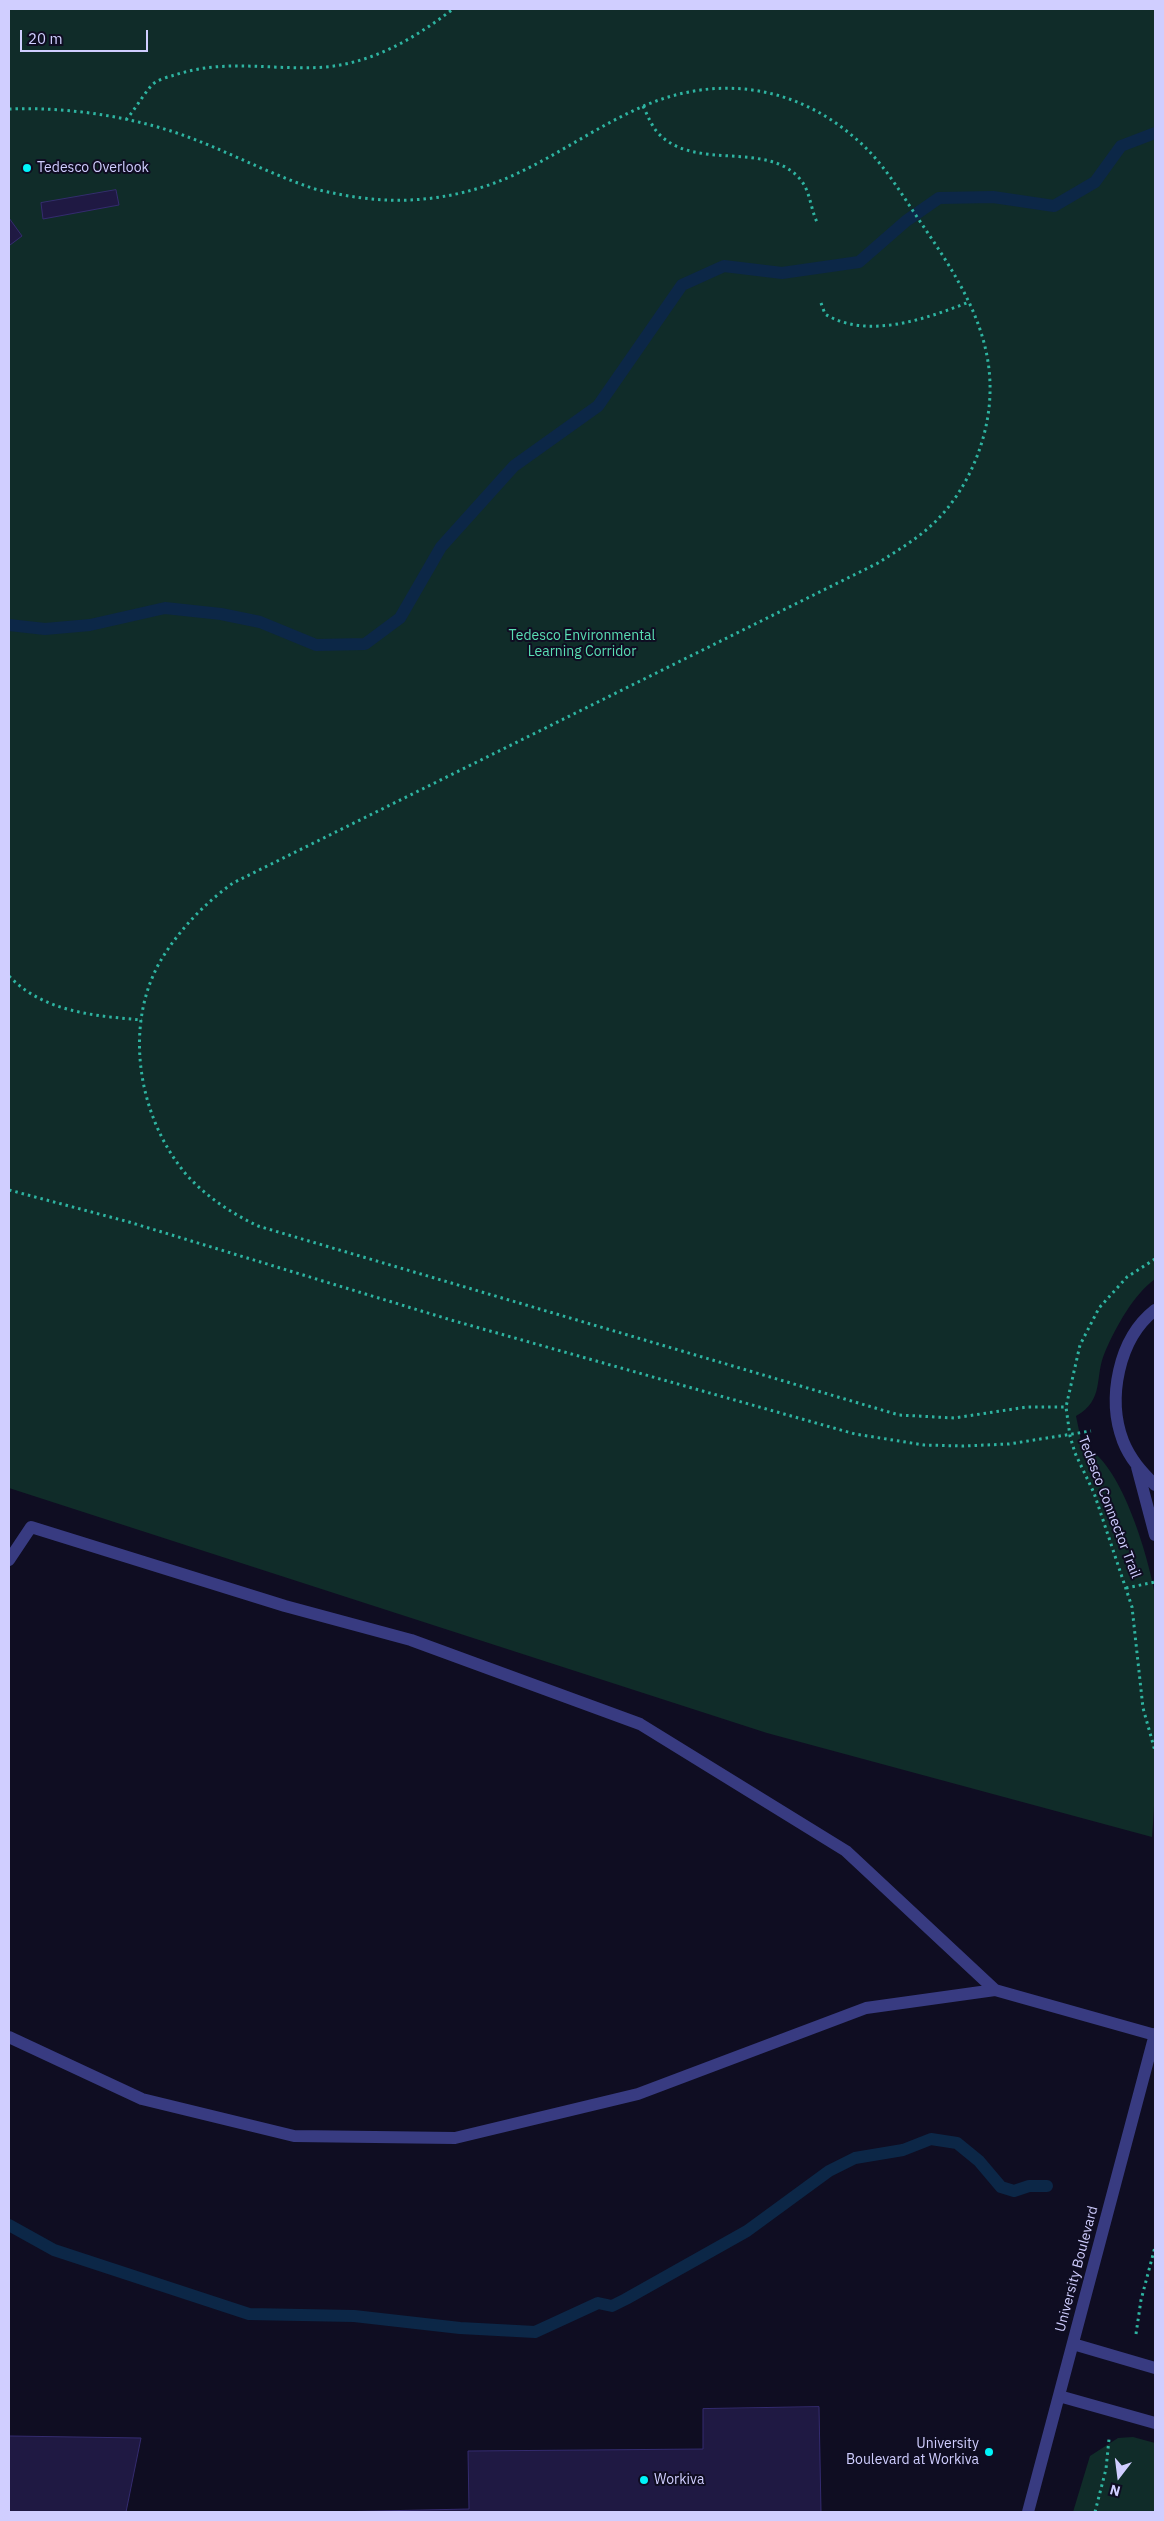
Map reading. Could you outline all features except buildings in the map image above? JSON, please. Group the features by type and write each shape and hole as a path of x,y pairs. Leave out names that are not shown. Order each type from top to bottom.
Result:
{"street":[{"path":"1155,1310 1135,1334 1120,1365 1115,1401 1118,1424 1124,1443 1137,1467 1155,1535"},
{"path":"1137,1467 1155,1485"},
{"path":"9,1560 31,1527 285,1606 411,1640 640,1724 846,1850 995,1990"},
{"path":"9,2037 142,2099 294,2136 454,2138 638,2094 866,2008 995,1990 1155,2035"},
{"name":"University Boulevard","path":"1028,2512 1155,2035"},
{"path":"1073,2344 1155,2368"},
{"path":"1059,2396 1155,2423"}],"path":[{"path":"126,120 151,86 165,78 203,67 222,65 314,67 358,61 401,45 453,9"},
{"path":"9,109 53,109 98,114 126,120 174,132 315,189 342,196 393,202 446,197 489,185 528,168 644,106 678,94 707,87 767,92 793,100 840,127 870,152 950,265 976,315 988,363 990,394 985,426 976,458 959,491 936,521 878,563 233,883 216,895 195,915 173,942 160,962 142,1020 140,1059 146,1095 153,1121 167,1147 186,1173 220,1205 258,1226 899,1415 954,1418 1028,1407 1066,1407 1080,1345 1099,1308 1127,1277 1155,1259"},
{"path":"644,106 650,123 658,133 681,147 700,153 769,161 788,169 804,186 818,224"},
{"path":"821,303 825,314 835,320 846,325 871,326 914,321 938,315 969,302"},
{"path":"9,976 26,990 64,1008 102,1017 142,1020"},
{"path":"9,1190 129,1222 450,1320 855,1434 924,1446 963,1446 1009,1444 1070,1436 1118,1424"},
{"name":"Tedesco Connector Trail","path":"1066,1407 1070,1436 1094,1493 1126,1588 1155,1582"},
{"path":"1126,1588 1136,1628 1143,1708 1155,1751"},
{"path":"1137,2330 1141,2300 1155,2247"},
{"path":"1095,2512 1106,2469 1108,2444"}],"green space":[{"name":"Tedesco Environmental Learning Corridor","path":"9,9 1155,9 1155,1279 1139,1294 1120,1322 1105,1352 1095,1395 1085,1410 1076,1416 1082,1445 1096,1454 1109,1469 1130,1511 1146,1557 1155,1594 1157,1622 1155,1775 1152,1837 767,1733 9,1488"},
{"path":"1133,2437 1155,2443 1155,2512 1073,2512 1090,2456 1118,2438"}],"waterway":[{"path":"9,625 45,629 90,625 165,608 221,614 260,622 316,645 365,644 400,618 441,547 514,466 598,406 682,285 724,266 782,273 859,262 906,221 939,198 993,197 1054,206 1095,182 1121,146 1155,133"},
{"path":"9,2225 54,2250 249,2314 354,2316 460,2328 535,2332 598,2303 612,2306 626,2299 747,2231 829,2171 855,2158 903,2150 931,2139 957,2143 979,2161 1001,2187 1014,2191 1029,2186 1047,2186"}],"place":[{"name":"Tedesco Overlook","path":"27,168"},
{"name":"University Boulevard at Workiva","path":"989,2452"},
{"name":"Workiva","path":"644,2480"}]}
